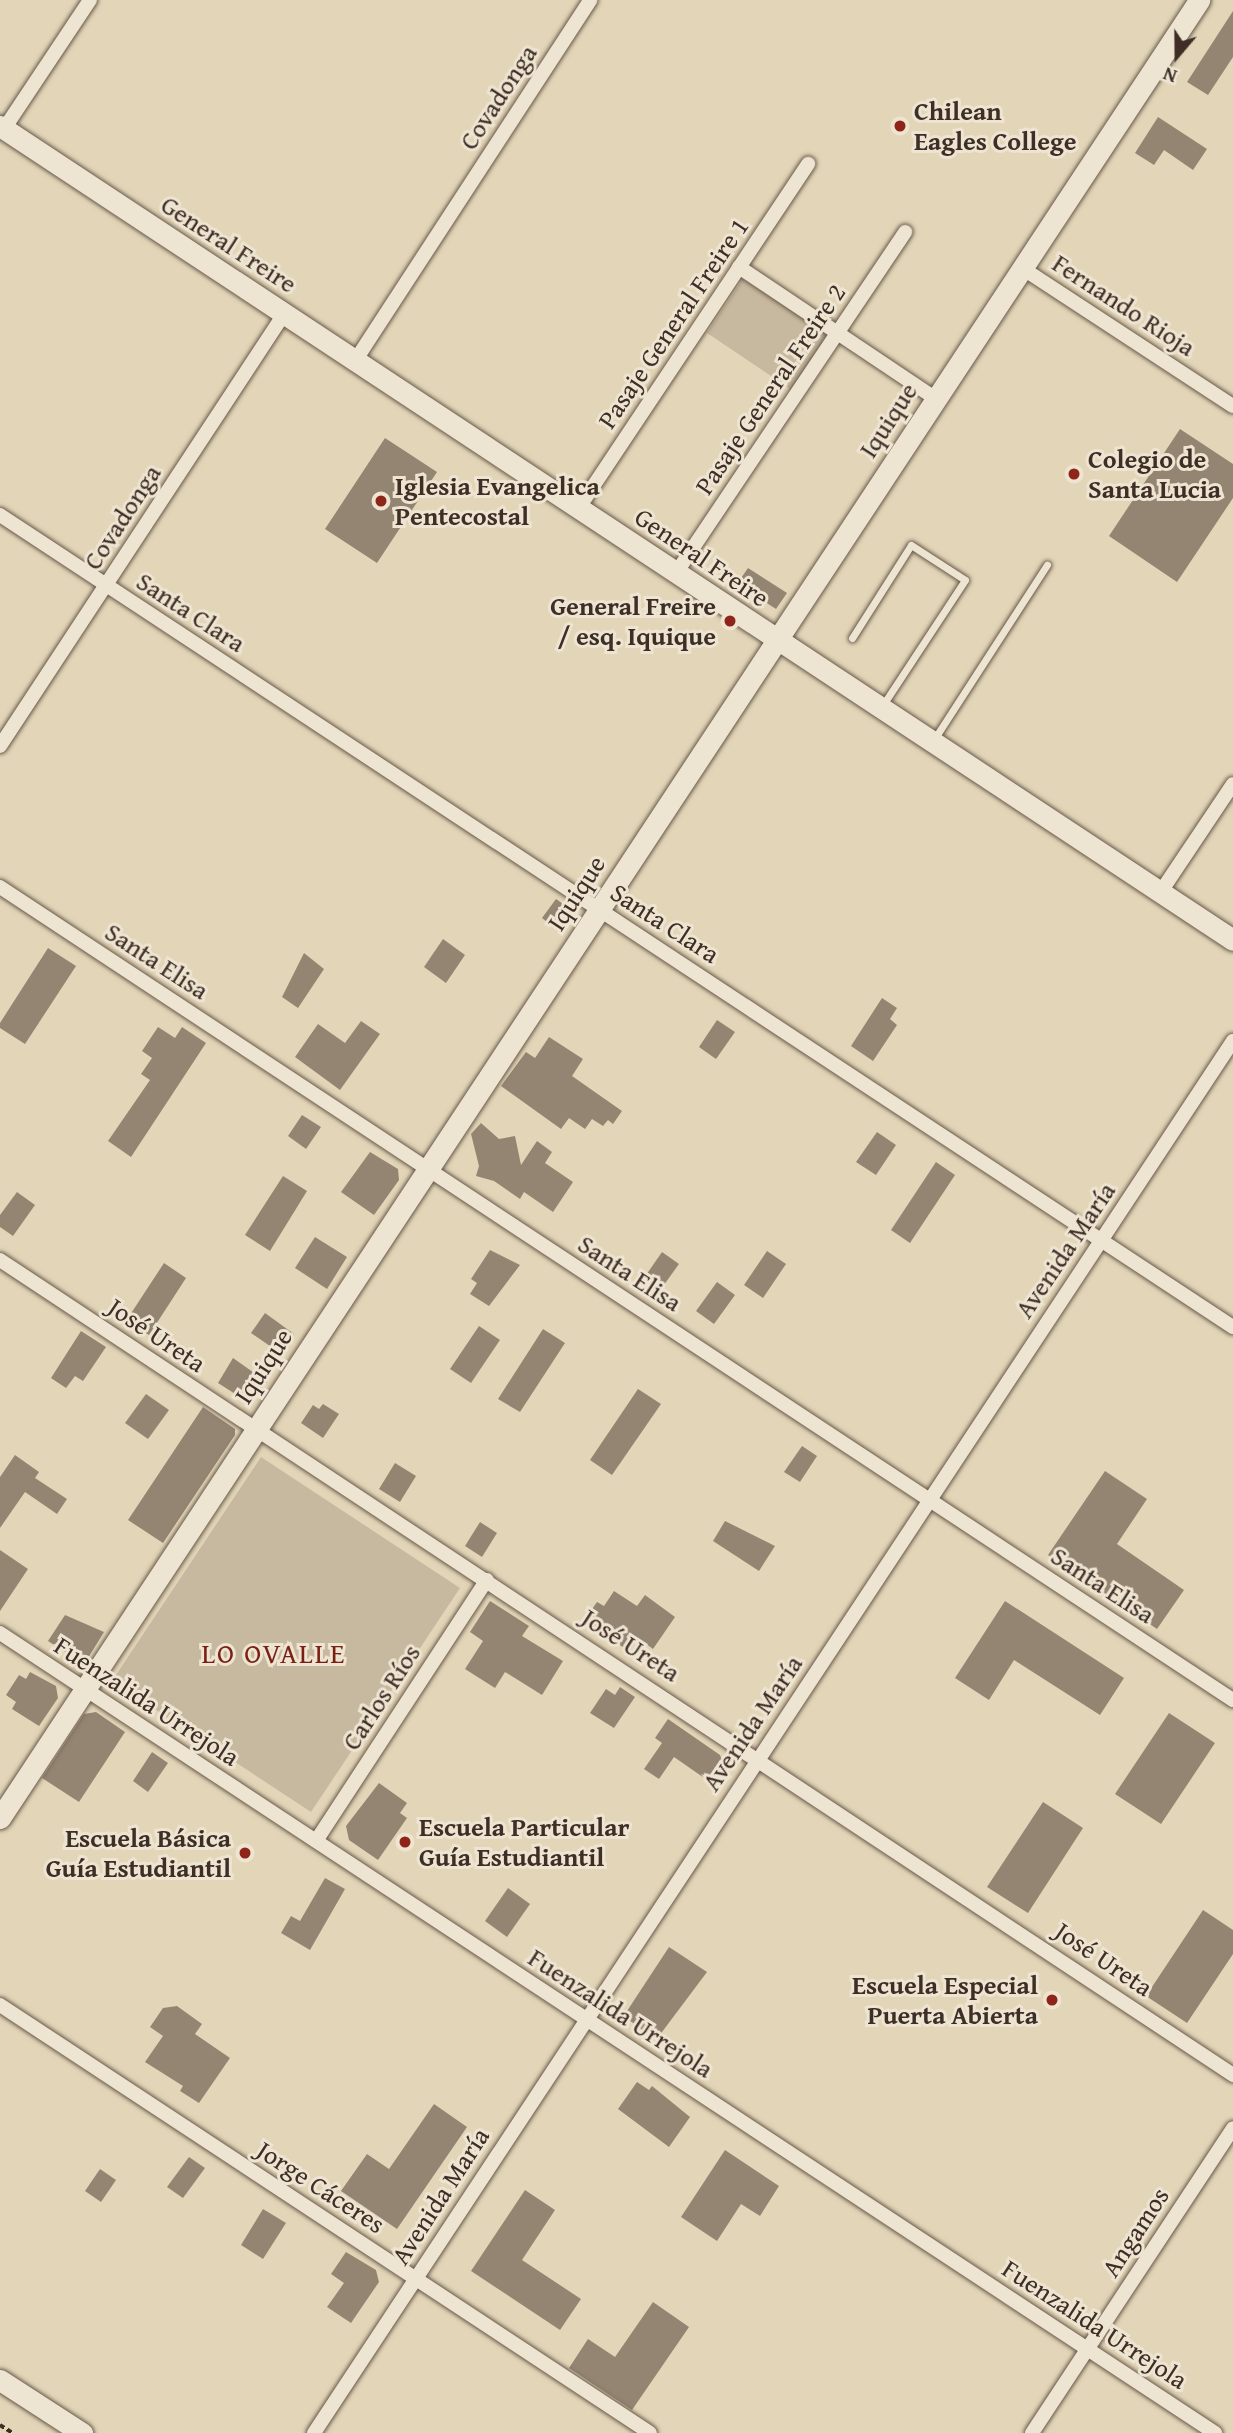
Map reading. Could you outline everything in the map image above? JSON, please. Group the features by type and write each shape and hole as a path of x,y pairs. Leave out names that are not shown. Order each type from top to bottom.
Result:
{"street":[{"path":"2,128 90,0"},
{"name":"Covadonga","path":"355,361 590,0"},
{"name":"Iquique","path":"0,1818 1199,0"},
{"name":"General Freire","path":"2,128 1233,940"},
{"name":"Pasaje General Freire 1","path":"578,509 807,164"},
{"name":"Pasaje General Freire 2","path":"676,573 905,232"},
{"path":"739,267 936,399"},
{"name":"Fernando Rioja","path":"1022,268 1233,406"},
{"name":"Covadonga","path":"0,746 284,314"},
{"name":"Santa Clara","path":"0,515 1233,1327"},
{"path":"1160,892 1233,783"},
{"name":"Santa Elisa","path":"0,887 1233,1700"},
{"name":"Avenida María","path":"314,2433 1233,1041"},
{"name":"José Ureta","path":"0,1260 758,1757 1233,2075"},
{"name":"Carlos Ríos","path":"316,1841 487,1580"},
{"name":"Fuenzalida Urrejola","path":"0,1633 1215,2433"},
{"name":"Jorge Cáceres","path":"0,2005 650,2433"},
{"name":"Angamos","path":"1032,2433 1233,2128"},
{"path":"3,2384 82,2433"}],"lane":[{"path":"852,638 911,545 965,580 881,709"},
{"path":"932,742 1047,565"}],"path":[{"path":"0,2425 13,2433"}],"shaded area":[{"path":"743,279 829,335 792,390 707,333"},
{"path":"261,1457 460,1588 311,1812 112,1681"}],"building":[{"path":"1233,11 1233,57 1208,95 1187,82"},
{"path":"1158,117 1207,149 1193,170 1164,150 1154,165 1135,153"},
{"path":"1180,429 1233,464 1233,498 1177,582 1109,536"},
{"name":"Iglesia Evangelica Pentecostal","path":"385,438 437,472 377,563 325,529"},
{"path":"748,568 787,593 776,609 737,584"},
{"path":"556,899 569,908 571,919 560,932 542,918"},
{"path":"443,939 465,955 446,983 424,967"},
{"path":"48,948 76,966 25,1044 0,1028 0,1023"},
{"path":"304,953 324,969 298,1008 282,997"},
{"path":"882,998 897,1008 890,1019 897,1025 873,1061 851,1046"},
{"path":"717,1020 735,1032 716,1059 699,1047"},
{"path":"361,1021 380,1034 340,1090 295,1057 318,1024 345,1043"},
{"path":"158,1027 175,1038 182,1027 206,1043 131,1157 108,1141 150,1080 141,1074 152,1058 142,1051"},
{"path":"549,1037 583,1059 572,1076 622,1111 613,1124 608,1120 603,1126 592,1119 585,1129 569,1118 561,1129 501,1086 526,1052 535,1058"},
{"path":"302,1115 321,1127 306,1149 288,1136"},
{"path":"481,1123 499,1139 515,1136 521,1165 537,1141 552,1152 545,1163 573,1182 553,1212 524,1192 520,1199 494,1181 476,1176 479,1166 471,1134"},
{"path":"877,1132 896,1145 876,1175 856,1162"},
{"path":"370,1152 398,1169 399,1180 374,1215 341,1192"},
{"path":"936,1162 955,1175 910,1243 891,1230"},
{"path":"283,1176 307,1191 270,1251 245,1235"},
{"path":"17,1192 35,1205 13,1236 0,1227 0,1215"},
{"path":"315,1237 347,1257 327,1289 295,1268"},
{"path":"490,1250 520,1265 489,1306 470,1294 477,1283 471,1279"},
{"path":"767,1251 786,1264 763,1298 744,1285"},
{"path":"662,1252 679,1264 661,1289 644,1278"},
{"path":"164,1263 186,1278 149,1335 126,1321"},
{"path":"717,1282 735,1295 714,1324 696,1311"},
{"path":"265,1313 294,1334 280,1353 251,1333"},
{"path":"479,1326 500,1340 471,1383 450,1369"},
{"path":"543,1329 565,1343 520,1412 498,1399"},
{"path":"81,1331 106,1347 83,1381 75,1376 66,1388 51,1378"},
{"path":"233,1358 267,1382 255,1398 243,1399 218,1383"},
{"path":"638,1389 661,1404 612,1475 590,1460"},
{"path":"146,1394 169,1410 148,1439 125,1423"},
{"path":"323,1404 339,1414 323,1438 301,1423 313,1405 319,1409"},
{"path":"203,1407 235,1429 235,1435 163,1543 128,1520"},
{"path":"802,1446 817,1456 800,1482 784,1472"},
{"path":"15,1455 39,1472 35,1478 67,1499 57,1514 25,1492 0,1528 0,1477"},
{"path":"395,1463 416,1476 400,1502 379,1489"},
{"path":"1105,1471 1147,1499 1117,1544 1184,1590 1157,1629 1048,1555"},
{"path":"725,1521 775,1546 759,1571 713,1541"},
{"path":"480,1522 497,1533 482,1557 465,1546"},
{"path":"0,1550 28,1569 0,1611"},
{"path":"614,1591 637,1606 645,1595 675,1617 653,1649 638,1638 629,1651 583,1622 597,1602 604,1606"},
{"path":"490,1601 529,1626 522,1636 563,1661 542,1695 505,1672 495,1688 465,1669 483,1641 470,1632"},
{"path":"1005,1601 1124,1678 1100,1715 1014,1660 989,1700 955,1678"},
{"path":"65,1615 104,1632 88,1658 77,1660 48,1641"},
{"path":"30,1672 56,1686 58,1698 39,1726 12,1709 16,1702 6,1695 19,1675 26,1679"},
{"path":"620,1687 635,1697 614,1728 590,1713 606,1689 615,1695"},
{"path":"96,1712 125,1732 79,1802 42,1778 84,1714"},
{"path":"1169,1713 1215,1743 1161,1824 1115,1794"},
{"path":"668,1719 720,1755 723,1763 710,1782 674,1757 659,1779 644,1769 662,1743 655,1738"},
{"path":"152,1752 168,1763 148,1792 133,1781"},
{"path":"379,1783 407,1803 400,1813 407,1818 378,1860 349,1840 346,1826"},
{"path":"1043,1802 1083,1828 1028,1913 987,1887"},
{"path":"325,1878 345,1889 310,1950 281,1933 291,1916 300,1921"},
{"path":"508,1888 530,1904 507,1937 485,1921"},
{"path":"1203,1910 1233,1930 1233,1954 1187,2023 1146,1996"},
{"path":"669,1947 707,1972 656,2040 629,2020 627,2011"},
{"path":"177,2006 202,2024 195,2034 230,2058 199,2103 180,2091 183,2086 145,2062 163,2036 150,2027 163,2008"},
{"path":"637,2082 649,2090 652,2086 690,2117 669,2147 618,2109"},
{"path":"434,2104 467,2127 397,2229 341,2191 367,2154 389,2169"},
{"path":"725,2150 779,2186 760,2216 741,2204 717,2241 681,2217"},
{"path":"189,2157 205,2168 183,2198 167,2187"},
{"path":"100,2169 116,2180 101,2202 85,2191"},
{"path":"525,2190 555,2210 522,2260 581,2299 560,2330 471,2271"},
{"path":"263,2209 286,2223 263,2259 241,2245"},
{"path":"346,2252 376,2270 379,2282 351,2323 327,2307 344,2283 331,2274"},
{"path":"653,2302 689,2327 632,2410 569,2368 588,2339 615,2357"}],"place":[{"name":"Chilean Eagles College","path":"900,126"},
{"name":"Colegio de Santa Lucia","path":"1074,474"},
{"name":"Iglesia Evangelica Pentecostal","path":"381,501"},
{"name":"General Freire / esq. Iquique","path":"730,621"},
{"name":"Escuela Particular Guía Estudiantil","path":"405,1842"},
{"name":"Escuela Básica Guía Estudiantil","path":"245,1853"},
{"name":"Escuela Especial Puerta Abierta","path":"1052,2000"}],"district":[{"name":"LO OVALLE","path":"274,1653"}]}
